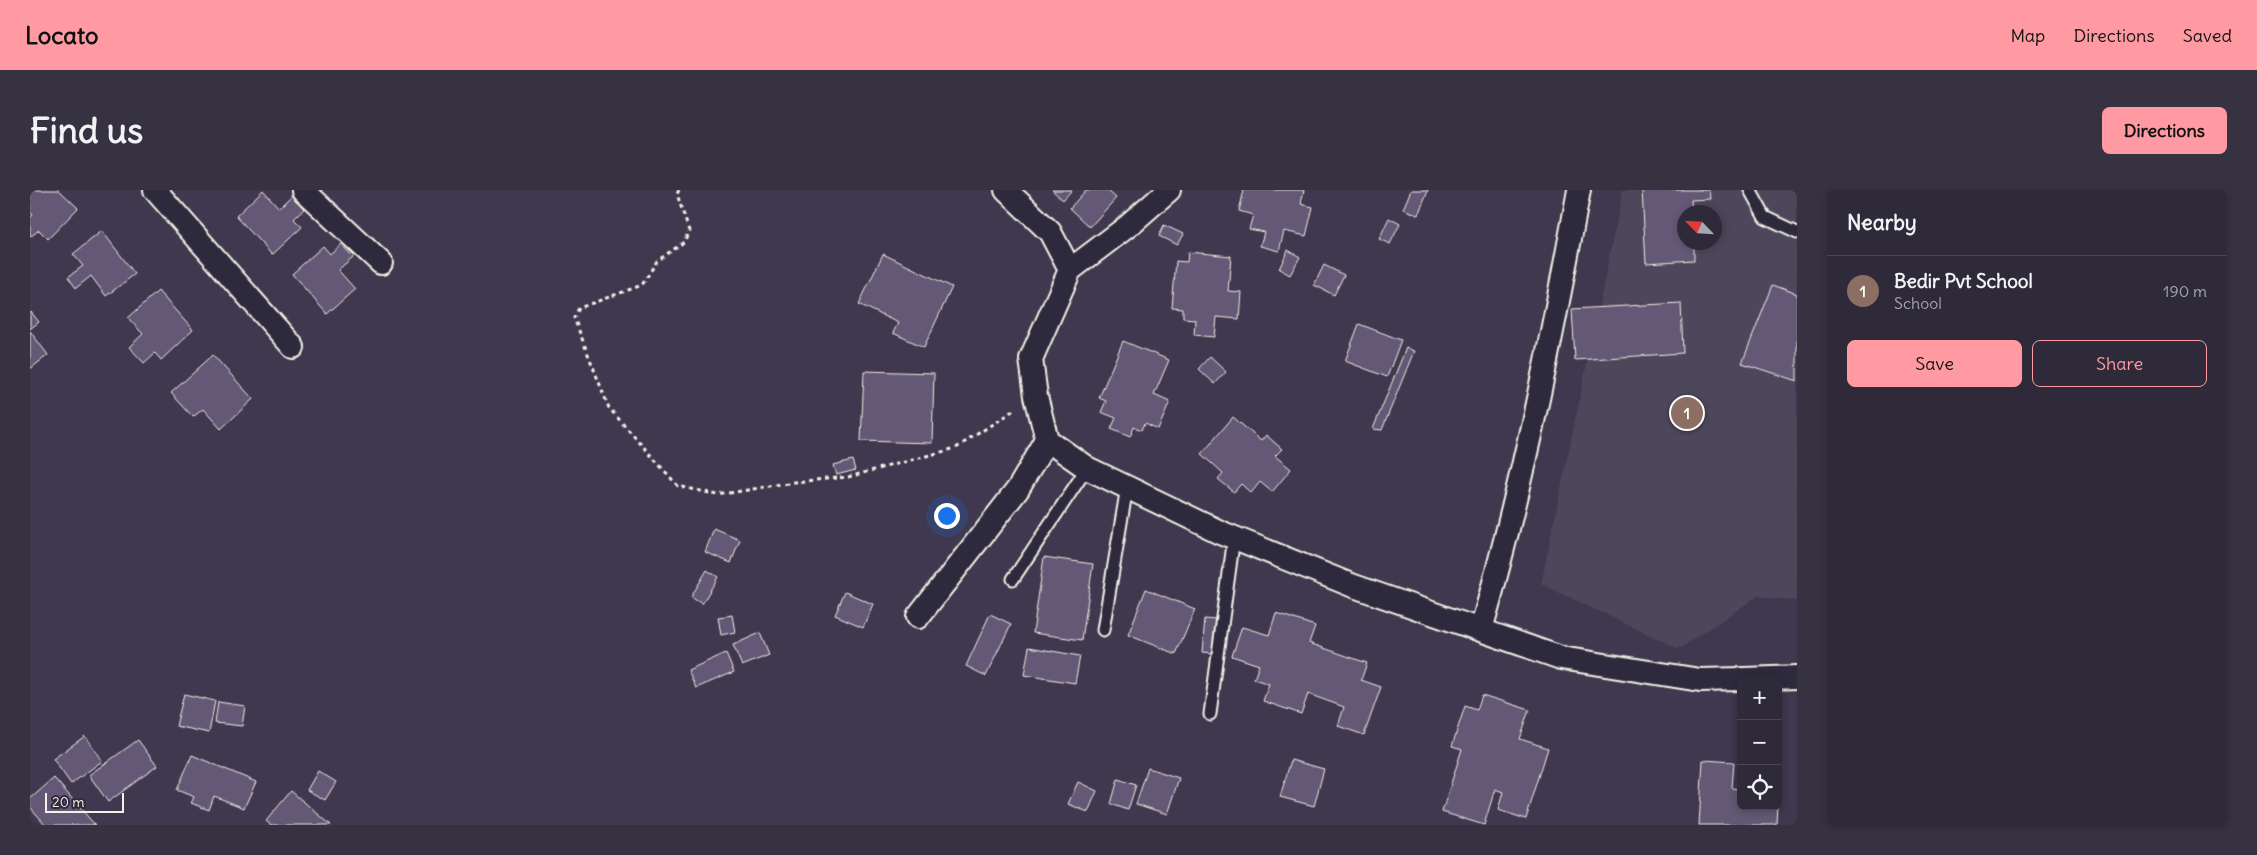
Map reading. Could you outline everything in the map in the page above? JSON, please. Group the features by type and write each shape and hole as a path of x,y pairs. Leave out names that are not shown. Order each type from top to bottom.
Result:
{"street":[{"path":"155,190 293,347"},
{"path":"303,190 381,263"},
{"path":"1006,190 1050,232 1070,270"},
{"path":"1169,190 1128,226 1070,270 1031,359 1036,396 1047,440 1087,468 1234,538 1351,585 1561,658 1700,680 1737,679"},
{"path":"1481,630 1508,531 1564,270 1579,190"},
{"path":"918,617 1018,489 1047,440"},
{"path":"1782,678 1797,677"}],"lane":[{"path":"1750,190 1765,217 1797,232"},
{"path":"1013,579 1087,468"},
{"path":"1103,630 1127,487"},
{"path":"1210,714 1234,538"}],"path":[{"path":"680,190 677,194 689,231 684,242 657,261 642,285 579,308 574,318 609,408 678,486 718,495 794,482 848,477 956,448 1036,396"}],"shaded area":[{"path":"1623,190 1797,190 1797,601 1758,596 1679,649 1541,584"}],"building":[{"path":"30,190 59,190 78,208 48,239 39,230 30,237 30,218 33,215 30,212"},
{"path":"263,190 279,208 292,195 304,209 294,219 302,227 272,255 236,216"},
{"path":"1052,190 1072,190 1063,200"},
{"path":"1086,190 1107,190 1116,198 1090,227 1070,208"},
{"path":"1244,190 1304,190 1301,204 1313,207 1306,236 1284,231 1279,251 1260,246 1264,232 1249,229 1253,215 1239,211"},
{"path":"1411,190 1428,190 1418,215 1403,209"},
{"path":"1642,190 1709,190 1710,199 1691,200 1691,205 1677,205 1677,250 1694,250 1694,260 1646,263"},
{"path":"1389,218 1400,224 1390,244 1379,239"},
{"path":"1164,225 1183,234 1177,245 1159,236"},
{"path":"102,231 135,274 106,296 91,276 76,288 68,277 83,266 73,254"},
{"path":"341,244 353,257 338,270 355,289 327,314 292,274 323,246 330,254"},
{"path":"1288,250 1300,257 1290,275 1279,269"},
{"path":"1188,252 1231,256 1228,291 1241,292 1239,319 1216,317 1214,337 1194,335 1195,319 1183,318 1183,309 1172,308 1176,261 1187,262"},
{"path":"883,254 952,287 924,347 893,333 898,323 859,304"},
{"path":"1324,265 1344,275 1334,295 1314,285"},
{"path":"1773,285 1797,294 1797,381 1742,363"},
{"path":"158,291 193,330 161,360 155,353 144,363 129,347 143,334 128,318"},
{"path":"1681,303 1683,353 1575,360 1572,309"},
{"path":"30,313 39,322 30,329"},
{"path":"1359,324 1401,340 1387,377 1345,361"},
{"path":"30,331 48,355 30,369"},
{"path":"1123,341 1169,360 1154,395 1170,402 1158,429 1145,423 1142,430 1134,427 1130,437 1111,429 1116,418 1101,412 1106,401 1099,398"},
{"path":"1406,348 1414,351 1382,430 1373,429"},
{"path":"213,355 253,399 221,429 203,409 193,417 171,393"},
{"path":"1210,357 1226,372 1215,384 1199,369"},
{"path":"864,371 934,373 932,443 861,441"},
{"path":"1233,417 1261,441 1266,435 1282,449 1275,456 1291,469 1272,492 1260,482 1251,493 1241,484 1234,492 1218,479 1223,473 1202,454"},
{"path":"853,460 856,470 836,475 833,465"},
{"path":"714,529 740,540 731,563 705,552"},
{"path":"1044,557 1093,564 1082,640 1033,633"},
{"path":"707,570 718,577 702,604 691,597"},
{"path":"1146,589 1195,609 1176,654 1128,635"},
{"path":"845,592 873,604 863,627 835,615"},
{"path":"1276,613 1315,626 1309,643 1367,663 1361,680 1381,687 1364,735 1338,726 1344,707 1308,694 1301,714 1263,701 1269,684 1254,679 1259,665 1232,656 1242,627 1269,635"},
{"path":"990,614 1011,624 986,676 966,666"},
{"path":"732,615 735,632 721,635 718,617"},
{"path":"1205,619 1216,620 1212,654 1202,653"},
{"path":"760,633 769,655 742,666 733,645"},
{"path":"1029,647 1080,656 1075,683 1024,675"},
{"path":"726,653 734,672 696,688 688,670"},
{"path":"184,694 215,701 209,733 176,726"},
{"path":"1482,695 1530,710 1520,739 1548,748 1526,819 1498,810 1503,792 1495,789 1484,825 1442,812 1462,749 1452,746 1465,706 1477,710"},
{"path":"218,702 245,706 242,726 215,723"},
{"path":"85,736 102,761 71,784 53,759"},
{"path":"138,740 157,766 108,802 89,775"},
{"path":"192,755 256,782 244,808 214,796 209,810 191,803 194,797 177,790"},
{"path":"1291,760 1324,769 1314,806 1280,797"},
{"path":"1703,760 1734,762 1732,788 1737,789 1737,810 1778,810 1777,825 1699,825"},
{"path":"1148,768 1179,778 1167,814 1136,804"},
{"path":"318,771 336,782 325,800 307,790"},
{"path":"54,778 95,825 46,825 30,807 30,799"},
{"path":"1118,779 1136,785 1128,810 1111,804"},
{"path":"1078,782 1097,791 1088,812 1068,804"},
{"path":"291,791 331,825 271,825 266,821"}],"place":[{"name":"Bedir Pvt School","path":"1687,413"}]}
